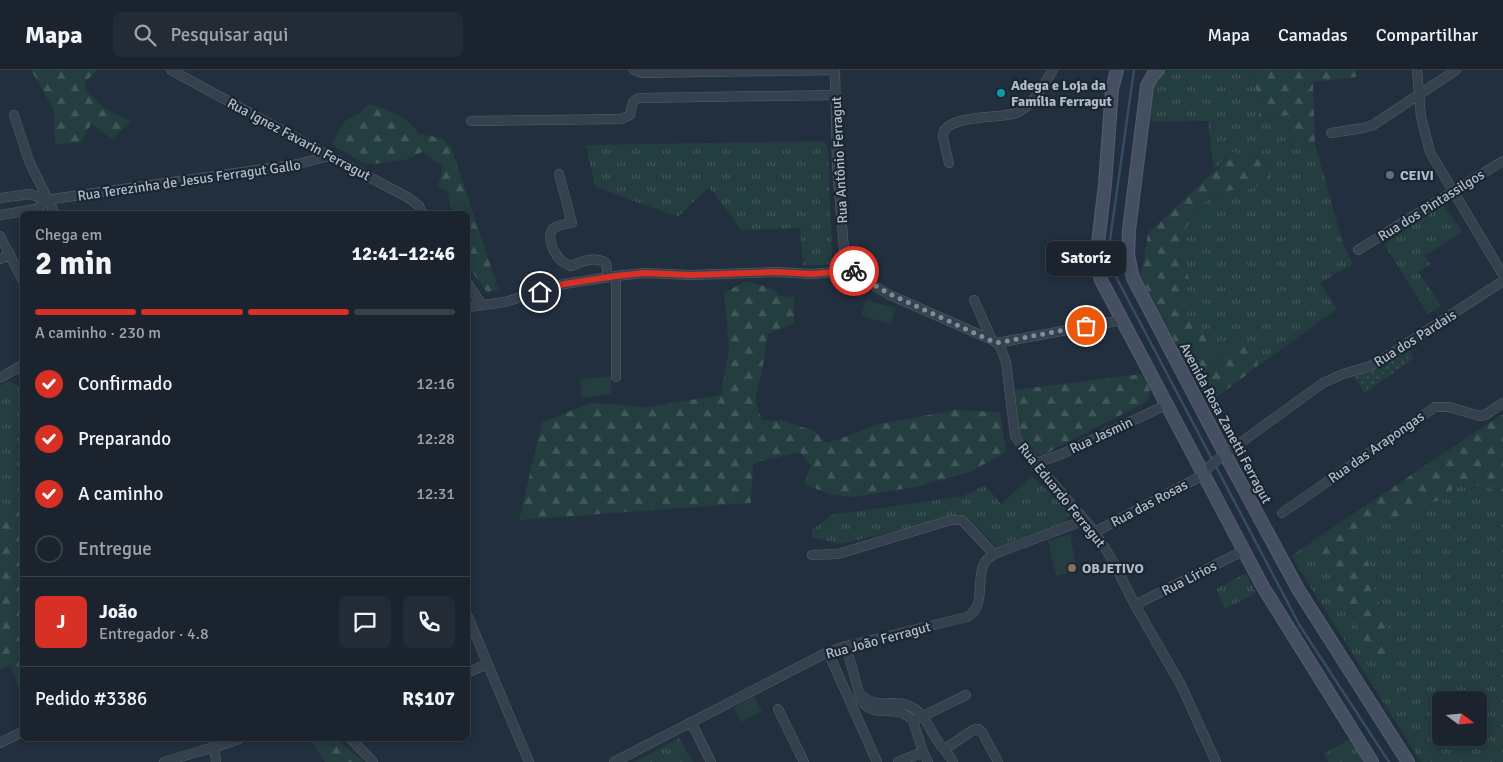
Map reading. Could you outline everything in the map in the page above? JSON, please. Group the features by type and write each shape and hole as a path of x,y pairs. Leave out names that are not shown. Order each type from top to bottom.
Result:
{"main road":[{"path":"1113,70 1105,184 1097,252 1097,267 1101,280 1203,475 1280,616 1372,762"},
{"path":"1112,89 1117,70"},
{"name":"Avenida Rosa Zanetti Ferragut","path":"1158,70 1147,86 1129,230 1128,255 1133,278 1298,589 1408,762"}],"street":[{"name":"Rua Ignez Favarin Ferragut","path":"171,70 409,198 419,206 422,211"},
{"path":"634,70 642,73 835,70"},
{"name":"Rua Antônio Ferragut","path":"835,70 837,167 844,253 845,260 849,266"},
{"path":"948,163 943,135 946,128 956,122 1015,114 1028,106 1053,70"},
{"path":"1417,70 1421,117 1430,152 1503,275"},
{"path":"1331,132 1363,128 1373,124 1456,70"},
{"path":"471,120 621,119 630,115 633,101 640,98 836,95"},
{"path":"14,115 29,161 54,211"},
{"name":"Rua Terezinha de Jesus Ferragut Gallo","path":"0,198 30,194 48,200 298,164 329,156"},
{"name":"Rua dos Pintassilgos","path":"1358,250 1503,161"},
{"path":"559,174 572,222 557,226 551,231 549,238 563,262 571,266 584,261 598,259 606,263 612,276 616,377"},
{"name":"Rua Terezinha de Jesus Ferragut Gallo","path":"26,211 36,209 48,200"},
{"name":"Rua Terezinha de Jesus Ferragut Gallo","path":"0,216 20,212"},
{"path":"0,236 20,275"},
{"path":"0,259 10,254"},
{"path":"470,307 505,302 564,284 612,276 644,273 691,275 775,272 813,274 833,272 849,266 857,274 890,294 994,342 1122,320"},
{"name":"Rua dos Pardais","path":"1203,475 1211,465 1225,454 1323,383 1343,374 1370,366 1503,282"},
{"path":"470,287 482,305"},
{"name":"Rua Eduardo Ferragut","path":"974,300 1006,362 1015,436 1095,532 1181,684 1216,762"},
{"path":"0,378 20,365"},
{"name":"Rua das Arapongas","path":"1282,513 1435,407 1449,407 1480,416 1485,415 1503,403"},
{"name":"Rua Jasmin","path":"1036,463 1062,454 1166,405"},
{"name":"Rua das Rosas","path":"1095,532 1203,475"},
{"path":"812,555 838,554 950,520 962,520 994,554 1085,520"},
{"name":"Rua Lírios","path":"1135,605 1243,550"},
{"name":"Rua João Ferragut","path":"614,762 828,652 846,646 962,619 971,615 978,606 985,561 994,554"},
{"path":"470,622 529,762"},
{"path":"846,646 859,694 865,706 875,710 904,713 913,722 928,762"},
{"path":"828,652 877,762"},
{"path":"470,671 488,664"},
{"path":"859,694 875,704 907,704 916,709 928,722 939,743 953,762"},
{"path":"913,722 966,695"},
{"path":"778,709 804,762"},
{"path":"691,722 711,762"},
{"path":"945,749 973,730 978,729 982,732 998,762"},
{"path":"0,743 20,733"},
{"path":"164,762 214,743 226,741"},
{"path":"353,741 372,762"},
{"path":"214,743 216,762"},
{"path":"898,762 923,752"}],"green space":[{"path":"31,70 97,70 85,82 85,90 107,110 131,121 112,139 91,124 81,142 55,145 54,110"},
{"path":"1167,70 1254,70 1260,121 1288,115 1291,148 1315,144 1343,244 1353,264 1320,283 1337,309 1258,366 1256,352 1239,346 1210,367 1210,337 1185,313 1180,294 1186,269 1178,258 1186,228 1203,203 1225,191 1250,189 1272,167 1253,156 1231,152 1214,170 1208,121 1151,122 1148,117 1152,91 1161,75"},
{"path":"1254,70 1356,70 1356,77 1313,82 1315,144 1291,148 1288,115 1260,121"},
{"path":"369,104 384,109 398,115 420,134 441,138 451,147 499,290 487,292 470,267 470,211 452,211 448,193 438,186 443,167 422,152 408,159 365,164 331,144 345,121 360,113"},
{"path":"824,141 828,149 832,258 828,265 803,265 800,228 741,230 709,187 678,217 595,187 586,145"},
{"path":"1231,152 1253,156 1272,167 1268,182 1250,189 1225,191 1203,203 1186,228 1178,258 1186,269 1189,279 1180,294 1186,313 1210,337 1211,367 1239,346 1248,345 1256,352 1258,366 1217,397 1208,398 1195,380 1140,276 1148,233 1221,165"},
{"path":"1440,207 1445,207 1462,232 1425,256 1431,264 1419,272 1441,306 1428,314 1384,244"},
{"path":"746,281 773,289 780,296 794,297 794,323 768,334 755,401 762,420 784,421 814,431 827,443 874,425 955,410 1000,412 1006,452 970,472 916,487 853,497 832,495 804,484 811,466 800,452 761,461 753,465 751,503 519,520 542,422 591,403 648,407 721,395 729,349 724,293"},
{"path":"866,300 896,308 891,324 861,316"},
{"path":"1409,350 1414,358 1365,393 1351,374 1387,362"},
{"path":"1142,374 1150,391 1146,402 1043,455 1037,454 1018,432 1013,390"},
{"path":"611,376 611,394 582,398 580,379"},
{"path":"8,381 19,386 20,390 20,511 0,526 0,386"},
{"path":"1503,415 1503,762 1421,762 1291,556"},
{"path":"1503,415 1503,507 1492,487 1456,484 1442,499 1423,505 1416,519 1402,524 1380,522 1363,534 1361,542 1389,634 1390,654 1379,657 1367,646 1358,628 1346,613 1317,538"},
{"path":"1032,476 1068,510 1069,517 1064,522 997,547 967,517 958,514 906,529 840,544 812,537 812,530 832,515 964,496 985,485 1001,504"},
{"path":"20,504 20,690 10,665 0,670 0,520"},
{"path":"1070,534 1077,571 1056,576 1048,541"},
{"path":"1246,573 1256,593 1225,609 1216,589"},
{"path":"754,696 762,711 741,722 734,708"},
{"path":"679,738 693,762 635,762"},
{"path":"1350,739 1364,762 1328,762 1324,754"},
{"path":"311,741 338,741 364,762 325,762"}],"waterway":[{"path":"1134,70 1109,247 1116,277 1300,626 1389,762"}],"way so far":[{"path":"854,271 890,294 996,343 1086,326"}],"place":[{"name":"Adega e Loja da Família Ferragut","path":"1001,93"},
{"name":"CEIVI","path":"1390,175"},
{"name":"Satoríz","path":"1086,326"},
{"name":"OBJETIVO","path":"1072,568"}],"route":[{"path":"540,292 564,284 644,273 691,275 775,272 813,274 833,272 849,266 854,271"}]}
